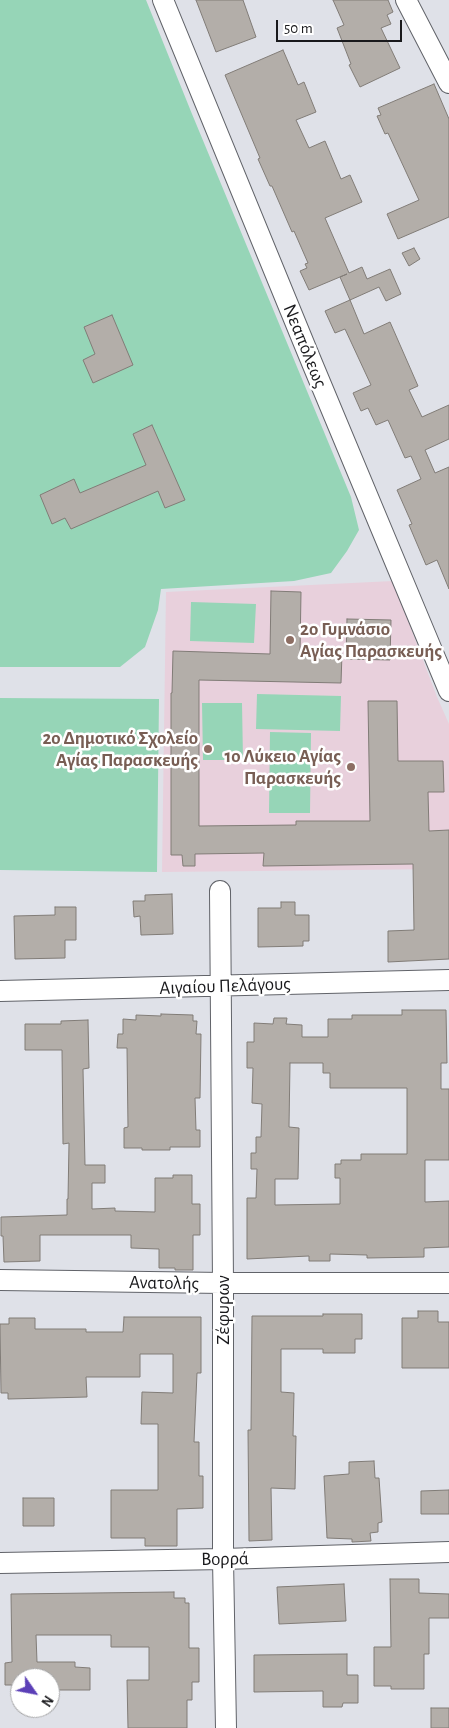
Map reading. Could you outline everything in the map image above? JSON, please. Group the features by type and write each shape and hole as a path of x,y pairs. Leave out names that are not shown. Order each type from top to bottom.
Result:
{"street":[{"name":"Νεαπόλεως","path":"163,0 312,364 449,691"},
{"path":"406,0 449,83"},
{"name":"Ζέφυρων","path":"220,891 223,1559 226,1728"},
{"name":"Αιγαίου Πελάγους","path":"0,992 449,980"},
{"name":"Ανατολής","path":"0,1280 223,1284 449,1283"},
{"name":"Βορρά","path":"0,1563 449,1552"}],"shaded area":[{"path":"393,581 449,724 449,869 162,872 166,592"}],"green space":[{"path":"0,0 146,0 351,497 359,530 331,573 294,581 161,589 158,610 145,647 120,667 0,667"},
{"path":"191,602 256,604 254,643 190,641"},
{"path":"257,694 341,696 340,731 256,729"},
{"path":"0,698 159,699 157,872 0,870"},
{"path":"202,703 242,703 243,760 203,760"},
{"path":"270,732 311,733 310,813 269,813"}],"building":[{"path":"196,0 243,0 256,37 216,52"},
{"path":"333,0 388,0 393,12 387,15 391,24 381,28 400,68 360,87 349,65 351,64 337,28 344,25"},
{"path":"283,50 298,85 304,82 316,112 296,120 309,148 325,141 341,179 350,175 362,202 325,218 349,273 362,267 367,279 390,269 401,294 386,301 379,287 350,300 340,277 347,274 309,290 300,271 307,268 305,264 308,263 258,159 260,158 225,75"},
{"path":"434,84 449,119 449,217 398,239 387,214 419,200 388,133 385,134 377,116 381,115 378,108"},
{"path":"414,248 420,259 409,266 402,253"},
{"path":"350,300 364,334 390,322 418,386 409,390 422,417 449,405 449,439 425,450 435,473 449,467 449,589 437,560 426,565 409,525 412,524 397,490 421,479 411,456 405,458 388,420 376,425 368,408 361,411 353,393 371,385 345,329 335,333 325,311"},
{"path":"112,315 133,365 93,383 83,360 95,354 84,327"},
{"path":"152,425 185,500 165,508 158,491 71,529 65,518 52,524 40,495 74,479 80,493 146,465 133,434"},
{"path":"271,591 301,592 300,652 342,653 341,683 199,680 199,826 296,825 296,821 370,821 368,701 397,701 398,761 443,761 444,792 428,792 429,831 449,830 449,959 388,962 388,931 414,930 413,864 263,866 264,853 195,854 195,866 183,866 182,855 171,855 171,693 173,651 270,654"},
{"path":"347,619 391,620 390,660 346,659"},
{"path":"172,894 173,934 141,935 140,916 134,917 133,901 145,901 145,895"},
{"path":"281,902 295,902 295,915 309,915 309,941 303,941 303,946 258,947 258,908 281,908"},
{"path":"55,907 76,907 76,940 65,940 65,958 15,959 14,916 55,915"},
{"path":"402,1010 446,1010 447,1063 441,1063 441,1089 449,1089 449,1160 425,1160 425,1202 449,1201 449,1247 424,1248 424,1257 367,1258 367,1255 330,1254 330,1261 309,1261 309,1256 247,1259 247,1198 256,1198 257,1169 251,1169 251,1153 256,1153 256,1137 261,1137 262,1104 252,1103 253,1068 247,1068 247,1042 254,1042 254,1023 273,1024 274,1018 287,1018 286,1024 302,1025 302,1037 328,1037 328,1019 352,1019 352,1015 402,1015","holes":["290,1063 323,1063 323,1073 330,1073 330,1088 407,1088 407,1154 361,1154 361,1160 341,1160 341,1164 335,1164 335,1178 340,1178 340,1204 275,1205 275,1179 298,1179 299,1128 289,1127"]},
{"path":"161,1014 193,1015 193,1021 197,1021 196,1034 201,1034 200,1098 195,1098 196,1130 200,1130 200,1147 170,1147 170,1150 124,1148 124,1128 128,1127 127,1048 117,1048 118,1034 123,1034 123,1019 136,1020 136,1015 161,1016"},
{"path":"88,1020 89,1068 83,1069 85,1165 105,1165 105,1183 92,1183 92,1209 115,1208 115,1211 155,1212 155,1178 173,1178 173,1175 192,1175 192,1204 200,1204 200,1235 193,1235 193,1270 159,1268 159,1249 131,1248 131,1235 40,1235 40,1261 4,1262 1,1217 67,1215 69,1143 63,1144 62,1050 25,1050 25,1024 61,1024 61,1021"},
{"path":"418,1311 438,1311 438,1322 449,1322 449,1368 402,1368 402,1318 418,1318"},
{"path":"323,1314 362,1314 362,1339 355,1339 355,1353 323,1353 323,1349 281,1349 281,1392 294,1393 293,1436 296,1436 295,1489 271,1488 272,1540 249,1541 248,1430 251,1430 252,1316 323,1316"},
{"path":"124,1317 201,1317 201,1373 197,1373 194,1442 199,1442 199,1476 203,1476 203,1508 177,1509 177,1546 145,1546 145,1538 111,1538 111,1490 158,1490 158,1424 141,1424 142,1392 173,1393 173,1354 140,1354 140,1377 86,1377 87,1397 8,1399 8,1393 1,1393 0,1324 9,1324 9,1318 35,1318 35,1329 86,1329 86,1332 123,1332"},
{"path":"374,1461 375,1478 379,1478 382,1522 378,1523 378,1532 370,1533 371,1541 352,1542 352,1539 327,1538 324,1476 349,1474 349,1462"},
{"path":"449,1490 449,1514 421,1514 421,1491"},
{"path":"23,1498 54,1498 54,1526 23,1526"},
{"path":"390,1579 419,1579 419,1593 449,1594 449,1618 429,1618 429,1654 424,1654 424,1689 391,1689 391,1686 374,1686 374,1647 391,1647"},
{"path":"344,1584 346,1621 279,1624 277,1587"},
{"path":"174,1592 174,1598 185,1598 185,1603 189,1603 189,1648 199,1648 199,1682 192,1682 192,1700 187,1700 187,1728 128,1728 127,1680 149,1680 149,1647 111,1647 111,1635 36,1635 37,1662 75,1662 75,1667 90,1668 90,1690 60,1690 60,1668 10,1668 10,1685 5,1685 5,1663 12,1662 11,1594"},
{"path":"347,1654 347,1675 358,1675 358,1703 343,1703 342,1707 323,1707 323,1691 254,1692 254,1655"},
{"path":"431,1708 449,1708 449,1728 431,1728"}],"place":[{"name":"2ο Γυμνάσιο Αγίας Παρασκευής","path":"290,640"},
{"name":"2ο Δημοτικό Σχολείο Αγίας Παρασκευής","path":"208,749"},
{"name":"1ο Λύκειο Αγίας Παρασκευής","path":"351,767"}]}
